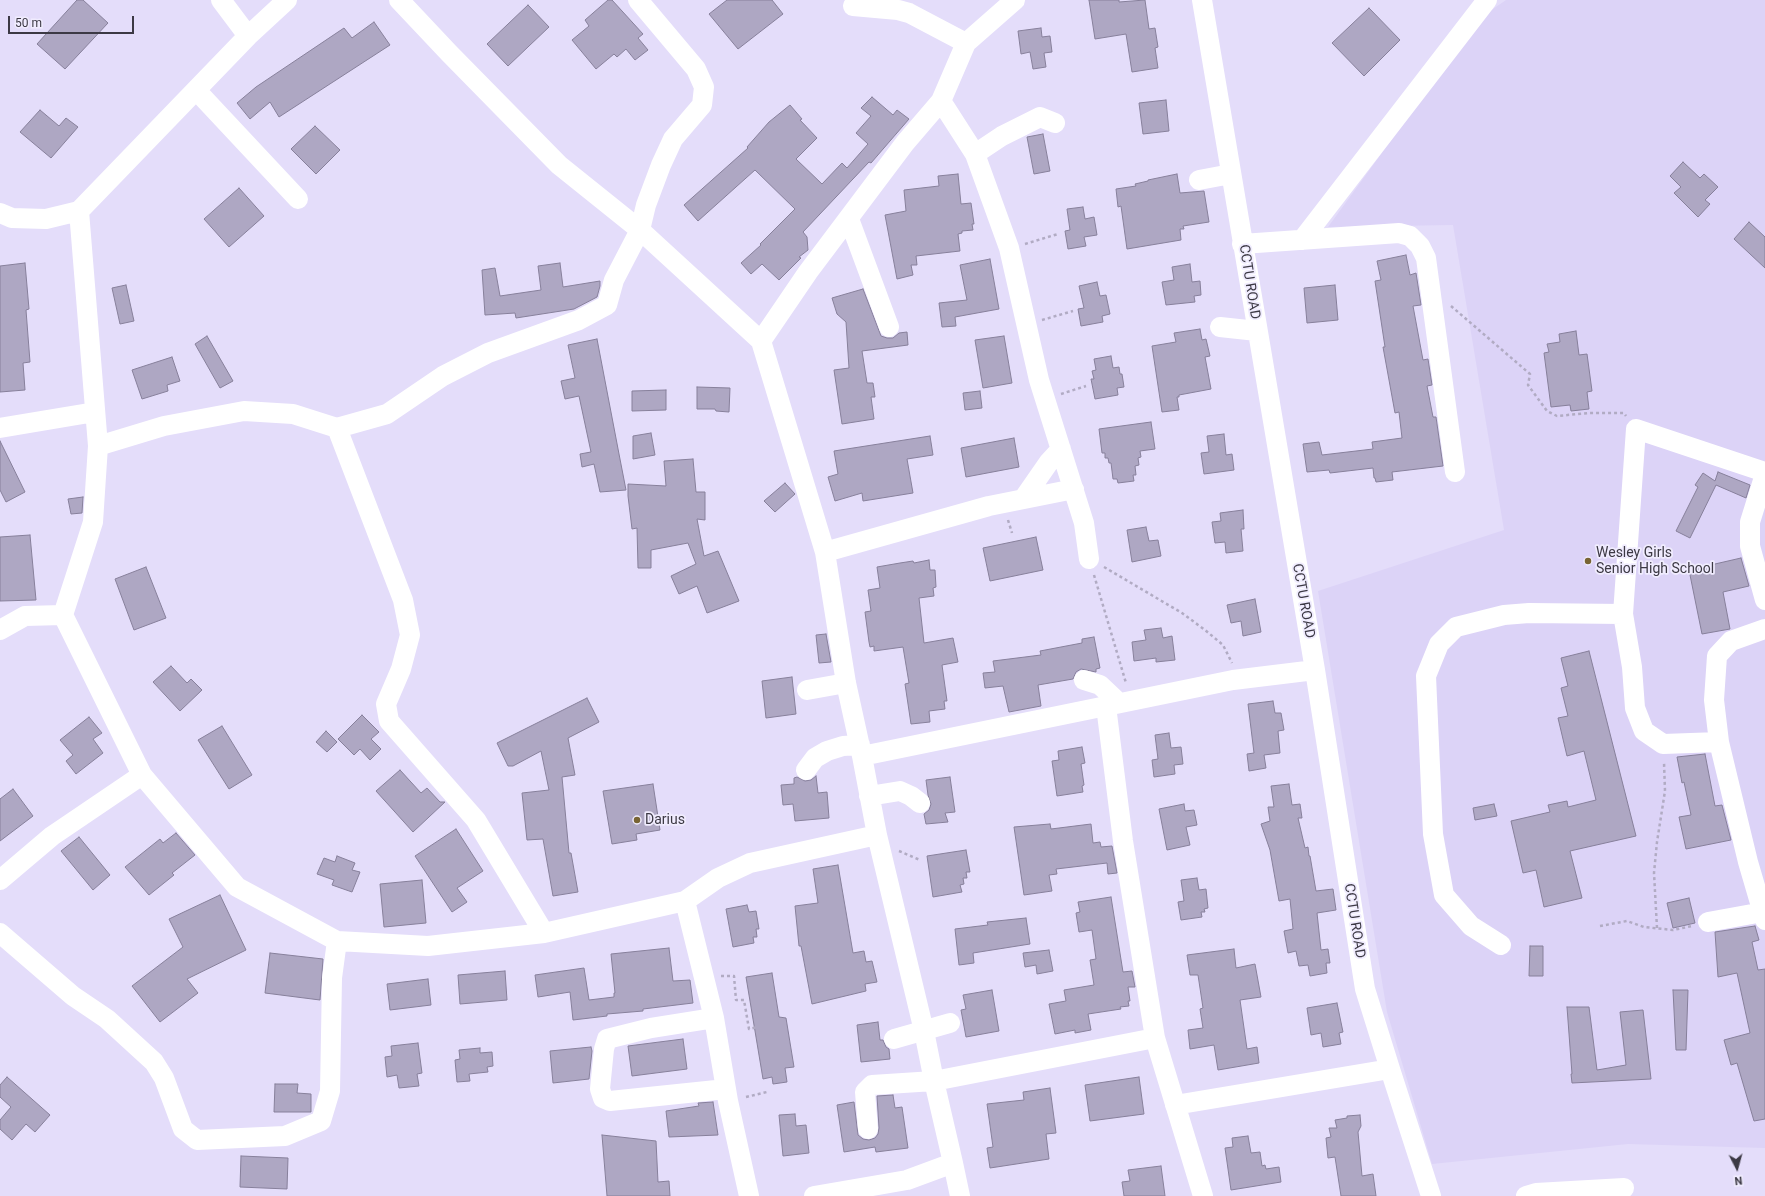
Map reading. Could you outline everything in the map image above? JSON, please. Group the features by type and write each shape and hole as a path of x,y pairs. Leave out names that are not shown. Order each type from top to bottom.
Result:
{"street":[{"path":"221,0 248,36"},
{"path":"0,213 12,218 46,219 79,211 248,36 287,0"},
{"path":"399,0 449,54 559,165 640,230 761,341 825,552 846,683 861,750 877,835 924,1031 960,1196"},
{"path":"98,446 164,426 244,411 293,414 337,428 387,414 443,376 488,353 579,320 607,305 614,280 640,230 646,205 660,165 673,139 702,105 704,87 696,69 638,0"},
{"path":"761,341 808,272 905,143 941,101 966,43 1014,0"},
{"name":"CCTU ROAD","path":"1202,0 1315,670 1366,989 1431,1196"},
{"path":"1302,240 1487,0"},
{"path":"853,6 898,10 909,13 966,43"},
{"path":"196,90 298,199"},
{"path":"941,101 975,154 1009,248 1033,355 1084,523 1089,559"},
{"path":"975,154 1002,136 1040,117 1055,123"},
{"path":"1199,180 1231,174"},
{"path":"79,211 98,446 93,522 62,615 142,775 237,887 337,941 428,946 544,933 685,901 718,878 750,863 877,835"},
{"path":"849,219 889,327"},
{"path":"1242,244 1399,233 1410,236 1420,246 1426,258 1455,472"},
{"path":"1220,327 1257,331"},
{"path":"0,428 95,412"},
{"path":"337,428 403,600 410,635 401,669 386,704 390,721 476,820 544,933"},
{"path":"1719,742 1663,744 1644,731 1635,708 1632,667 1623,614 1636,429 1765,473 1750,522 1750,546 1765,600"},
{"path":"1024,498 1049,462 1061,449"},
{"path":"825,552 965,512 1024,498 1074,489"},
{"path":"1501,944 1471,926 1444,895 1433,834 1426,676 1440,644 1456,627 1504,615 1529,613 1623,614"},
{"path":"0,630 25,616 62,615"},
{"path":"1708,922 1764,916 1748,862 1719,742 1714,700 1717,656 1730,641 1765,629"},
{"path":"806,770 815,758 827,750 843,746 861,750 1118,703 1233,680 1315,670"},
{"path":"1084,680 1100,685 1118,703 1123,841 1155,1038 1175,1105 1197,1195"},
{"path":"807,690 846,683"},
{"path":"0,880 52,836 142,775"},
{"path":"869,796 900,791 911,796 920,803"},
{"path":"685,901 714,1018 727,1095 749,1196"},
{"path":"0,933 72,996 112,1022 154,1062 164,1078 183,1129 197,1140 285,1136 321,1122 330,1091 332,978 337,941"},
{"path":"714,1018 651,1028 607,1039 604,1049 600,1089 603,1098 610,1101 727,1095"},
{"path":"894,1039 950,1023"},
{"path":"868,1129 866,1092 872,1085 934,1081 1155,1038"},
{"path":"1175,1105 1390,1069"},
{"path":"814,1196 907,1180 953,1163"},
{"path":"1526,1196 1536,1193 1624,1188"}],"path":[{"path":"1009,248 1058,234"},
{"path":"1449,299 1451,306 1530,374 1528,385 1547,411 1557,416 1589,413 1624,413 1636,429"},
{"path":"1026,324 1073,311"},
{"path":"1046,400 1086,386"},
{"path":"1089,559 1182,613 1223,645 1231,660 1233,680"},
{"path":"1089,559 1121,662 1118,703"},
{"path":"1657,928 1654,873 1665,791 1663,744"},
{"path":"1600,926 1627,921 1644,927 1673,930 1708,922"},
{"path":"704,976 734,976 736,1000 744,1000 749,1029 758,1027"},
{"path":"727,1095 767,1092"}],"shaded area":[{"name":"Wesley Girls Senior High School","path":"1506,0 1765,0 1765,1148 1628,1144 1432,1164 1387,1012 1318,591 1504,530 1453,225 1328,227 1480,18"}],"building":[{"path":"77,0 83,0 108,23 65,69 37,44"},
{"path":"608,0 612,0 643,34 638,38 648,50 635,60 626,49 617,57 614,54 596,69 572,40 589,26 585,20"},
{"path":"727,0 772,0 783,14 738,49 709,14"},
{"path":"1089,0 1119,0 1119,2 1145,0 1149,29 1155,28 1158,47 1155,48 1158,68 1132,72 1126,34 1095,39"},
{"path":"528,5 549,27 508,66 487,44"},
{"path":"1369,8 1400,40 1364,76 1332,43"},
{"path":"374,22 390,45 279,117 270,102 250,119 237,103 256,87 344,28 352,38"},
{"path":"1041,28 1042,37 1050,36 1052,52 1044,53 1046,67 1033,69 1030,52 1021,54 1018,31"},
{"path":"872,97 893,115 897,110 909,119 871,163 869,162 803,232 807,237 808,250 799,257 801,258 779,280 762,264 751,274 741,263 761,245 760,244 795,209 755,170 698,221 684,205 748,148 747,147 769,122 790,105 802,119 800,120 817,138 796,159 822,184 842,163 847,168 868,144 856,133 871,116 861,108"},
{"path":"1166,100 1169,131 1143,134 1139,103"},
{"path":"40,110 59,126 66,118 78,127 51,158 20,132"},
{"path":"315,126 340,150 316,174 291,149"},
{"path":"1043,134 1050,171 1034,174 1027,137"},
{"path":"1683,162 1700,178 1704,174 1718,187 1705,200 1710,204 1698,217 1674,193 1681,187 1670,176"},
{"path":"958,174 961,204 971,203 974,224 972,224 973,230 962,231 962,233 958,234 960,251 916,256 917,265 911,265 913,275 897,279 885,215 906,211 904,190 939,186 938,176"},
{"path":"1177,174 1180,193 1204,191 1209,222 1183,226 1184,229 1180,229 1181,240 1127,249 1121,206 1118,207 1116,189 1136,186 1135,184 1148,180"},
{"path":"239,188 264,216 229,247 204,219"},
{"path":"1083,207 1085,219 1094,217 1097,235 1084,237 1086,246 1068,249 1065,231 1070,230 1067,209"},
{"path":"1749,222 1765,237 1765,268 1734,239"},
{"path":"1406,255 1410,275 1416,273 1421,305 1413,306 1423,360 1428,359 1432,385 1427,386 1433,417 1436,417 1443,466 1392,472 1393,480 1376,482 1373,468 1330,473 1329,470 1307,472 1303,444 1319,442 1322,455 1373,449 1372,442 1402,438 1399,412 1395,413 1383,347 1385,347 1375,281 1381,280 1377,261"},
{"path":"990,259 999,309 955,317 956,326 942,327 939,303 967,300 960,265"},
{"path":"25,263 29,309 26,310 30,362 23,363 25,390 0,392 0,266"},
{"path":"560,263 563,287 600,281 597,297 574,309 516,318 515,313 485,315 482,270 495,268 500,296 541,290 538,266"},
{"path":"1190,264 1192,282 1200,281 1201,295 1194,296 1195,302 1166,305 1162,282 1174,280 1172,267"},
{"path":"1097,282 1100,296 1106,295 1110,314 1102,316 1103,322 1081,326 1078,309 1084,308 1079,286"},
{"path":"126,285 134,321 120,324 112,288"},
{"path":"1335,285 1338,320 1307,323 1304,288"},
{"path":"863,289 881,336 893,338 899,333 907,332 908,345 862,351 867,383 873,383 875,397 871,397 874,419 842,424 834,370 849,368 846,322 837,314 832,298"},
{"path":"1200,329 1202,340 1206,339 1210,356 1205,357 1211,389 1179,395 1179,397 1177,397 1179,410 1162,412 1152,346 1176,342 1174,333"},
{"path":"1576,331 1579,355 1587,354 1592,391 1587,392 1589,409 1571,411 1570,405 1551,407 1544,353 1549,352 1547,344 1560,342 1559,334"},
{"path":"207,336 233,381 220,388 195,344"},
{"path":"1004,336 1012,383 983,388 975,340"},
{"path":"597,339 626,490 600,492 594,464 582,467 580,454 591,452 579,396 565,399 561,381 575,378 568,345"},
{"path":"1111,356 1113,368 1119,367 1120,374 1122,374 1124,387 1117,388 1118,395 1095,399 1091,379 1094,379 1092,371 1096,370 1094,359"},
{"path":"172,357 180,381 167,385 168,391 142,399 132,370"},
{"path":"697,387 730,388 729,412 716,411 715,409 697,409"},
{"path":"666,390 666,410 632,411 632,391"},
{"path":"980,391 982,408 965,410 963,393"},
{"path":"1151,422 1155,449 1140,451 1141,457 1138,458 1139,465 1135,466 1136,475 1133,475 1134,481 1118,483 1117,479 1113,479 1111,463 1109,463 1108,458 1105,458 1105,453 1102,453 1099,429"},
{"path":"651,433 655,455 633,459 633,436"},
{"path":"1224,434 1226,455 1232,454 1234,470 1204,474 1201,453 1209,452 1207,436"},
{"path":"930,436 933,455 907,459 913,493 863,501 862,493 835,501 828,477 838,474 834,451"},
{"path":"1014,438 1019,467 966,477 961,448"},
{"path":"0,441 25,492 6,502 0,490"},
{"path":"693,459 696,492 705,492 705,520 697,519 704,556 718,551 739,601 707,613 697,586 679,594 671,576 696,564 688,543 651,550 651,568 638,568 637,528 632,529 628,496 628,484 666,486 664,461"},
{"path":"1718,472 1750,485 1746,498 1716,485 1690,538 1676,531 1698,487 1695,485 1703,473 1715,481"},
{"path":"785,483 795,494 775,512 764,501"},
{"path":"83,497 82,513 71,514 68,499"},
{"path":"1243,510 1244,529 1241,529 1243,551 1226,553 1225,542 1215,543 1212,522 1221,521 1220,513"},
{"path":"1146,527 1149,541 1158,540 1161,556 1132,562 1127,530"},
{"path":"30,535 36,600 0,601 0,537"},
{"path":"1036,537 1043,570 990,581 983,548"},
{"path":"1741,558 1749,586 1723,592 1730,629 1702,634 1689,570"},
{"path":"929,560 930,570 935,570 936,587 933,588 934,596 919,598 924,643 953,638 958,662 942,665 947,701 944,701 945,709 929,711 930,722 911,724 905,684 909,683 903,647 874,651 874,646 870,647 865,612 871,611 868,590 880,588 877,567"},
{"path":"146,567 166,618 134,630 115,579"},
{"path":"1255,599 1261,632 1243,636 1241,621 1231,623 1227,605"},
{"path":"1161,628 1163,638 1172,636 1175,660 1156,662 1156,658 1134,661 1132,642 1146,640 1144,630"},
{"path":"826,634 831,662 819,663 816,635"},
{"path":"1094,637 1100,668 1096,669 1096,672 1081,669 1076,672 1073,679 1038,685 1041,706 1009,712 1003,686 985,688 983,673 995,672 993,661 1041,655 1040,651 1082,643 1082,639"},
{"path":"1589,651 1636,836 1570,851 1582,898 1544,907 1536,870 1523,873 1511,821 1550,812 1548,805 1567,801 1568,807 1596,800 1584,751 1567,756 1558,718 1568,716 1561,688 1568,686 1561,658"},
{"path":"171,666 187,683 191,679 202,690 180,711 153,682"},
{"path":"792,677 796,714 766,718 762,681"},
{"path":"587,698 599,722 568,738 575,775 562,777 569,853 571,853 578,892 553,896 543,839 527,840 522,793 549,790 541,751 513,766 508,766 497,743"},
{"path":"1273,701 1275,713 1281,713 1284,730 1278,731 1280,753 1264,755 1266,768 1249,771 1247,754 1254,753 1248,704"},
{"path":"362,715 379,732 371,739 381,749 370,760 360,749 354,755 338,739"},
{"path":"89,717 102,733 93,739 103,753 76,774 66,761 73,755 60,740"},
{"path":"222,726 252,775 229,789 198,740"},
{"path":"326,731 337,742 327,752 316,742"},
{"path":"1169,733 1171,748 1181,747 1183,764 1174,765 1175,774 1154,777 1152,760 1158,759 1155,735"},
{"path":"1082,747 1085,763 1081,764 1084,785 1082,786 1083,792 1057,796 1052,761 1059,760 1058,751"},
{"path":"1705,754 1715,806 1722,805 1731,840 1686,849 1679,817 1691,815 1684,782 1682,783 1677,757"},
{"path":"400,770 421,793 427,788 440,802 445,802 413,832 376,791"},
{"path":"816,776 818,793 827,792 829,818 795,821 793,804 783,805 781,785 794,784 794,778 797,777 805,781 811,780"},
{"path":"950,777 955,812 945,813 948,822 926,824 924,814 929,810 931,804 926,780"},
{"name":"Darius","path":"653,784 660,830 636,834 637,840 612,844 603,791"},
{"path":"1289,784 1292,805 1300,804 1302,818 1298,818 1305,848 1308,847 1316,891 1333,889 1336,910 1317,913 1321,950 1328,949 1330,963 1326,963 1327,973 1310,976 1308,965 1299,966 1296,951 1288,953 1284,931 1293,929 1290,899 1279,901 1270,850 1261,824 1270,821 1268,807 1274,807 1271,786"},
{"path":"13,789 33,816 0,841 0,799"},
{"path":"1184,804 1185,811 1194,810 1197,825 1186,827 1190,845 1167,850 1159,809"},
{"path":"1494,804 1497,816 1475,820 1473,808"},
{"path":"1050,824 1051,829 1091,824 1093,843 1100,842 1101,847 1112,846 1117,873 1108,874 1107,863 1056,869 1057,874 1049,875 1052,891 1024,895 1014,827"},
{"path":"456,829 483,871 457,888 467,902 452,912 415,856"},
{"path":"176,833 195,855 172,873 174,875 149,895 125,867 160,839 163,843"},
{"path":"79,837 110,875 93,890 61,851"},
{"path":"966,850 970,872 966,872 967,878 963,878 964,884 960,885 962,892 933,897 927,856"},
{"path":"337,856 355,863 352,870 360,872 352,892 332,885 334,880 317,874 324,858 335,862"},
{"path":"838,865 853,953 864,951 866,962 872,961 877,982 865,984 866,991 812,1004 801,946 799,946 795,906 818,903 813,869"},
{"path":"1197,878 1199,890 1206,889 1208,908 1204,909 1205,912 1201,912 1202,917 1181,920 1178,902 1184,901 1181,880"},
{"path":"422,880 426,923 384,927 380,884"},
{"path":"220,895 246,950 187,979 198,993 160,1022 132,986 183,947 169,919"},
{"path":"1111,897 1123,972 1132,971 1135,987 1128,987 1130,1001 1128,1001 1129,1006 1120,1007 1121,1009 1088,1014 1091,1030 1075,1033 1075,1030 1055,1034 1049,1004 1066,1001 1064,990 1094,985 1090,960 1096,959 1092,930 1079,932 1076,913 1080,912 1078,902"},
{"path":"1689,898 1695,923 1673,928 1667,903"},
{"path":"747,905 749,912 756,911 759,929 756,929 757,937 753,937 754,943 733,947 726,909"},
{"path":"1026,918 1030,944 973,953 974,963 959,965 955,929 988,925 987,922"},
{"path":"1755,926 1759,940 1752,942 1758,970 1765,969 1765,1119 1754,1121 1737,1063 1731,1065 1724,1040 1750,1033 1737,973 1718,977 1715,932"},
{"path":"1530,946 1543,946 1543,976 1529,976"},
{"path":"669,948 673,981 690,980 693,1003 573,1020 570,992 538,997 535,975 584,968 589,1000 614,997 615,993 611,954"},
{"path":"1234,949 1236,968 1255,964 1261,997 1240,1000 1247,1049 1257,1047 1259,1063 1218,1070 1214,1045 1190,1049 1188,1030 1203,1028 1200,1009 1203,1008 1198,975 1190,975 1187,955"},
{"path":"1049,950 1053,971 1037,974 1036,965 1025,967 1023,953"},
{"path":"270,953 323,959 320,1000 265,993"},
{"path":"505,971 507,1000 460,1004 458,975"},
{"path":"772,973 779,1017 786,1018 794,1067 785,1068 787,1082 773,1084 772,1077 763,1079 746,977"},
{"path":"428,979 431,1005 390,1010 387,984"},
{"path":"992,990 999,1031 966,1037 961,1010 966,1009 963,995"},
{"path":"1673,990 1688,990 1686,1050 1676,1050"},
{"path":"1337,1003 1343,1032 1339,1033 1341,1044 1323,1047 1321,1033 1311,1035 1307,1008"},
{"path":"1567,1007 1589,1007 1597,1070 1626,1065 1620,1012 1643,1010 1651,1079 1572,1083"},
{"path":"878,1022 880,1040 883,1040 886,1047 889,1049 890,1059 861,1062 857,1025"},
{"path":"683,1039 687,1069 632,1076 628,1046"},
{"path":"418,1043 422,1073 417,1074 419,1086 399,1088 397,1075 387,1077 385,1057 392,1056 391,1046"},
{"path":"591,1047 592,1051 589,1079 553,1083 550,1051"},
{"path":"480,1048 480,1053 492,1052 493,1066 487,1067 488,1072 469,1074 470,1081 457,1082 455,1060 460,1059 459,1050"},
{"path":"7,1077 50,1115 35,1132 26,1124 12,1140 0,1129 0,1120 11,1107 0,1097 0,1085"},
{"path":"1139,1077 1144,1114 1090,1121 1085,1085"},
{"path":"275,1084 298,1084 297,1093 311,1094 311,1112 274,1112"},
{"path":"1050,1088 1056,1133 1046,1134 1049,1159 990,1168 987,1148 993,1147 987,1104 1024,1100 1023,1092"},
{"path":"893,1095 895,1108 902,1107 908,1148 876,1152 875,1147 844,1152 837,1105 854,1102 858,1135 863,1139 869,1140 875,1138 878,1134 877,1096"},
{"path":"713,1102 718,1135 669,1137 666,1111 699,1106 698,1103"},
{"path":"795,1114 796,1126 806,1125 809,1153 783,1156 779,1115"},
{"path":"1360,1115 1361,1126 1358,1132 1362,1176 1373,1174 1376,1196 1341,1196 1335,1157 1328,1158 1326,1138 1331,1137 1329,1128 1337,1128 1335,1120 1347,1118 1347,1116"},
{"path":"602,1135 656,1141 658,1182 669,1181 670,1196 607,1196"},
{"path":"1248,1136 1251,1153 1260,1152 1262,1166 1265,1165 1266,1169 1279,1167 1281,1182 1231,1190 1225,1148 1233,1147 1232,1138"},
{"path":"241,1156 288,1158 287,1189 240,1187"},
{"path":"1161,1166 1165,1196 1124,1196 1122,1182 1130,1181 1128,1170"}],"place":[{"name":"Wesley Girls Senior High School","path":"1588,561"},
{"name":"Darius","path":"637,820"}]}
